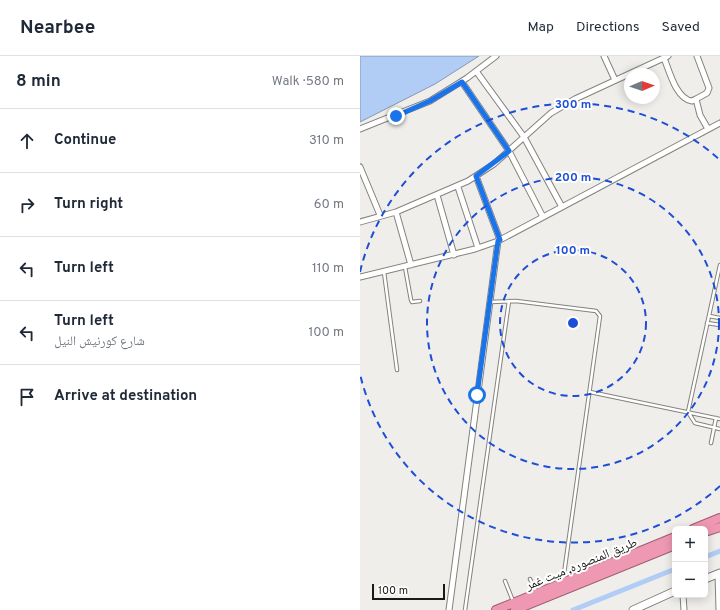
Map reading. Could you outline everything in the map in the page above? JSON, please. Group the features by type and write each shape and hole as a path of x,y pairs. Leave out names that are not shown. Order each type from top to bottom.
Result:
{"highway":[{"path":"700,526 720,518"},
{"path":"708,531 720,526"},
{"name":"طريق المنصوره, ميت غمر","path":"515,606 562,583 672,538"},
{"name":"طريق المنصوره, ميت غمر","path":"496,610 515,606 672,546"}],"main road":[{"path":"708,578 719,574"},
{"path":"633,610 672,592"}],"street":[{"path":"360,129 419,107 462,82 496,56"},
{"path":"604,56 615,80"},
{"path":"360,222 380,215 396,212 458,187 476,176 509,151 551,113 575,99 666,57 677,89 684,99 692,101 707,93 709,88 697,56"},
{"path":"476,71 524,137 562,207"},
{"path":"462,82 509,151 543,217"},
{"path":"696,99 700,115 708,129"},
{"path":"360,277 454,255 499,240 720,123"},
{"path":"360,167 380,215"},
{"path":"449,610 489,302 499,240 476,176"},
{"path":"458,187 478,248"},
{"path":"437,195 454,255"},
{"path":"396,212 408,266"},
{"path":"719,574 719,610"},
{"path":"683,598 684,610"}],"lane":[{"path":"720,265 688,412 695,423 720,429"},
{"path":"408,266 411,300 412,302 420,301"},
{"path":"384,272 397,370"},
{"path":"489,302 509,301 598,312 600,319 562,583"},
{"path":"465,610 509,301"},
{"path":"709,316 720,318"},
{"path":"707,323 720,325"},
{"path":"590,392 720,419"},
{"path":"712,443 716,418"},
{"path":"530,579 537,594"},
{"path":"505,581 515,606"}],"water":[{"path":"360,56 479,56 435,84 360,122"}],"waterway":[{"path":"708,556 720,551"},
{"path":"573,610 672,570"}],"route":[{"path":"396,116 419,107 462,82 509,151 494,164 476,176 500,240 498,241 477,395"}]}
